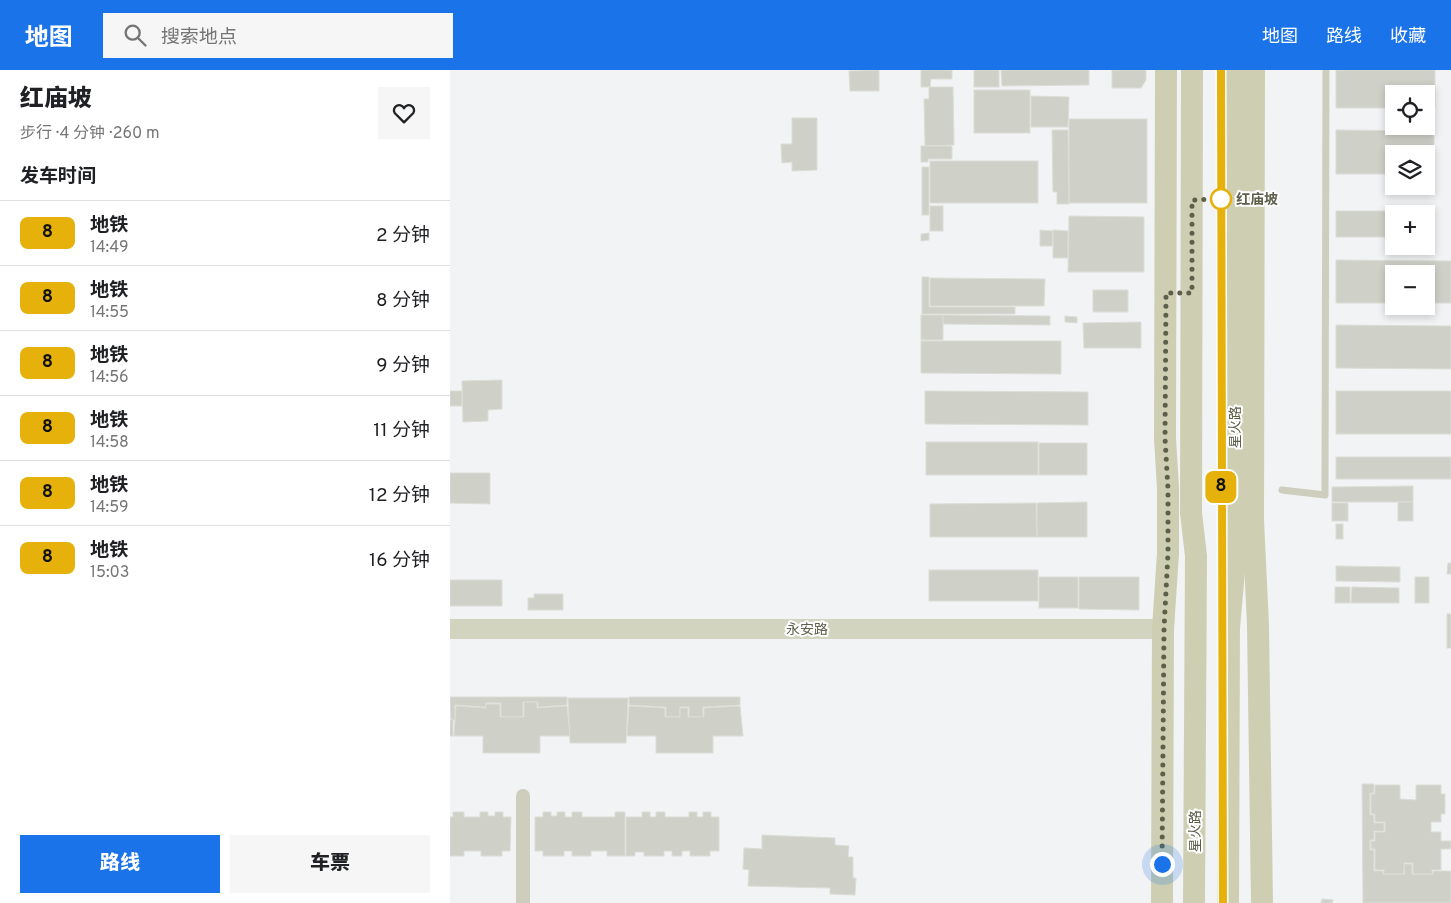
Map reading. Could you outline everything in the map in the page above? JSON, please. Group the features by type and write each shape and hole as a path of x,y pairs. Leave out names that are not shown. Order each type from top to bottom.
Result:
{"main road":[{"path":"1162,903 1164,629 1168,553 1168,489 1165,438 1166,70"},
{"name":"星火路","path":"1192,70 1191,513 1196,556 1194,903"},
{"name":"星火路","path":"1228,903 1229,628 1235,560 1235,70"},
{"path":"1254,70 1254,576 1258,625 1262,903"},
{"path":"1166,293 1192,293"},
{"path":"1234,487 1254,576"},
{"path":"1168,489 1196,556"}],"street":[{"name":"永安路","path":"450,629 1164,629"},
{"path":"523,796 523,903"}],"lane":[{"path":"1282,490 1325,496 1326,70"}],"building":[{"path":"879,70 879,91 850,91 849,71"},
{"path":"921,70 952,70 952,79 931,79 930,87 921,87"},
{"path":"974,70 999,70 999,87 974,87"},
{"path":"1001,70 1089,70 1089,85 1002,86"},
{"path":"1112,70 1146,70 1146,80 1141,88 1112,88"},
{"path":"1336,70 1435,70 1435,85 1385,85 1385,108 1336,108"},
{"path":"929,87 953,87 954,145 925,146 924,99 929,99"},
{"path":"974,90 1030,90 1030,133 974,133"},
{"path":"1031,96 1069,97 1068,127 1031,127"},
{"path":"792,118 817,118 817,170 792,171 792,162 782,163 781,144 792,144"},
{"path":"1069,119 1147,119 1147,203 1069,203"},
{"path":"1052,130 1068,130 1069,204 1057,204 1057,192 1053,192"},
{"path":"1336,130 1385,130 1385,135 1434,135 1434,145 1385,145 1385,174 1336,174"},
{"path":"921,146 952,146 952,159 928,159 928,162 921,162"},
{"path":"930,161 1038,161 1038,203 930,203"},
{"path":"922,167 929,167 929,215 922,215"},
{"path":"930,206 943,206 943,231 930,231"},
{"path":"1336,211 1385,211 1385,237 1336,237"},
{"path":"1069,216 1144,217 1144,272 1068,272"},
{"path":"1040,230 1053,231 1052,246 1040,246"},
{"path":"1053,230 1068,231 1068,258 1053,258"},
{"path":"929,233 929,240 921,241 921,234"},
{"path":"1336,260 1451,261 1451,303 1435,303 1435,265 1385,265 1385,303 1336,303"},
{"path":"922,277 929,277 929,307 1015,307 1015,314 922,314"},
{"path":"930,278 1045,279 1044,306 930,306"},
{"path":"1093,290 1128,290 1128,312 1093,312"},
{"path":"921,315 943,315 943,340 921,340"},
{"path":"943,315 1050,316 1050,325 943,324"},
{"path":"1065,316 1077,317 1077,323 1065,322"},
{"path":"1141,322 1141,348 1084,348 1083,323"},
{"path":"1336,325 1451,326 1451,369 1336,368"},
{"path":"921,341 1061,341 1061,374 921,373"},
{"path":"502,380 502,409 488,410 488,421 463,422 462,381"},
{"path":"450,391 462,391 462,406 450,406"},
{"path":"925,391 1088,392 1088,425 925,424"},
{"path":"1336,391 1451,391 1451,434 1336,434"},
{"path":"926,442 1038,442 1038,475 926,475"},
{"path":"1039,443 1087,443 1087,475 1039,475"},
{"path":"1336,457 1451,457 1451,479 1336,479"},
{"path":"450,473 490,473 490,504 450,503"},
{"path":"1413,486 1413,502 1332,502 1332,487"},
{"path":"1087,502 1087,537 1037,537 1037,503"},
{"path":"1398,502 1413,502 1413,521 1398,521"},
{"path":"1036,503 1037,537 930,537 930,504"},
{"path":"1332,503 1348,503 1348,521 1332,521"},
{"path":"1336,524 1343,524 1343,539 1336,539"},
{"path":"1448,563 1451,563 1451,574 1447,574"},
{"path":"1336,566 1400,567 1400,582 1336,581"},
{"path":"929,570 1038,570 1038,601 929,601"},
{"path":"1039,577 1078,577 1078,608 1039,608"},
{"path":"1079,577 1139,577 1139,610 1079,609"},
{"path":"1415,577 1429,577 1429,603 1415,603"},
{"path":"450,580 502,580 502,606 450,606"},
{"path":"1335,587 1350,587 1350,603 1335,603"},
{"path":"1352,587 1399,588 1399,603 1351,603"},
{"path":"534,594 563,594 563,610 528,610 528,598 534,598"},
{"path":"1447,614 1451,614 1451,648 1447,648"},
{"path":"450,697 567,697 567,705 538,707 538,702 523,702 523,717 501,717 501,703 486,703 486,707 455,705 455,720 451,720"},
{"path":"629,697 740,697 740,705 703,707 703,717 689,717 689,707 680,707 680,717 666,717 666,707 629,705"},
{"path":"568,698 628,698 626,743 570,743"},
{"path":"524,702 537,702 537,708 567,706 570,736 540,736 540,753 483,753 483,736 454,736 456,706 486,708 486,704 500,704 500,717 524,717"},
{"path":"629,706 665,708 665,717 680,717 680,708 688,708 688,717 704,717 704,708 740,706 743,736 713,736 713,753 656,753 656,736 627,736"},
{"path":"450,720 453,720 453,736 450,736"},
{"path":"1362,784 1374,784 1374,793 1370,793 1370,815 1374,815 1374,823 1384,823 1384,831 1374,831 1374,840 1370,840 1370,850 1374,850 1374,871 1383,871 1383,874 1405,874 1404,864 1412,864 1412,874 1433,874 1433,871 1451,871 1451,903 1363,903"},
{"path":"1375,785 1400,785 1400,799 1416,800 1416,785 1441,785 1441,794 1445,794 1445,814 1441,814 1441,822 1431,822 1431,832 1441,832 1441,841 1451,841 1451,849 1441,849 1441,870 1432,870 1432,874 1413,874 1413,863 1404,863 1404,874 1384,874 1384,870 1375,870 1375,849 1371,849 1371,841 1375,841 1375,832 1385,832 1385,822 1375,822 1375,814 1371,814 1371,794 1375,794"},
{"path":"453,812 464,812 464,817 480,817 480,812 488,812 488,816 495,816 495,812 503,812 503,817 511,817 510,851 502,851 502,856 481,856 481,851 464,851 464,856 450,856 450,817 453,817"},
{"path":"543,812 551,812 551,816 557,816 557,812 565,812 565,817 572,817 572,812 582,812 582,817 615,817 615,812 625,812 625,856 607,856 607,851 591,851 591,856 572,856 572,851 564,851 564,856 543,856 543,851 535,851 535,817 543,817"},
{"path":"642,812 650,812 650,817 656,817 656,812 665,812 665,817 689,817 689,812 697,812 697,817 703,817 703,812 711,812 711,817 719,817 719,851 710,851 710,856 690,856 690,851 682,851 682,856 672,856 672,851 664,851 664,856 644,856 644,852 635,852 635,856 626,856 626,817 642,817"},
{"path":"762,835 835,838 835,845 849,846 848,857 853,857 853,878 856,878 855,895 830,894 830,888 748,886 749,870 743,869 744,848 762,849"},
{"path":"1322,899 1333,900 1332,903 1321,903"}],"metro line":[{"name":"8","path":"1221,70 1223,903"}],"place":[{"name":"红庙坡","path":"1221,199"}],"route":[{"path":"1162,864 1164,629 1168,553 1168,489 1165,438 1166,293 1192,293 1192,200 1221,199"}]}
